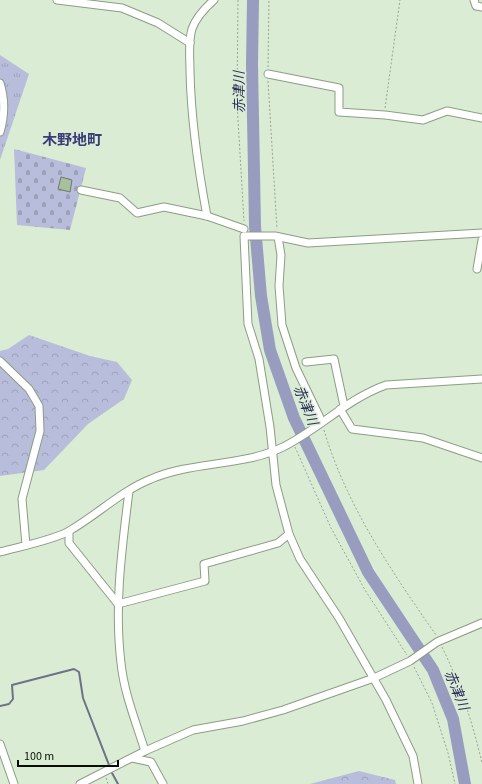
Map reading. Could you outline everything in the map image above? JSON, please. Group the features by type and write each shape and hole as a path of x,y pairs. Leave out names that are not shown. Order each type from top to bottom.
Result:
{"street":[{"path":"57,0 122,8 158,24 190,43"},
{"path":"207,216 198,168 191,101 190,43 193,27 201,13 214,0"},
{"path":"474,0 476,6 482,7"},
{"path":"268,74 339,88 338,112 385,115 423,120 447,111 482,118"},
{"path":"0,83 4,96 4,120 0,132"},
{"path":"81,190 120,198 137,213 164,207 207,216 244,229"},
{"path":"418,784 413,756 374,678 339,618 300,559 289,534 276,485 259,359 248,324 244,236 276,236 308,243 482,233"},
{"path":"276,236 281,255 279,286 282,325 296,368 320,423"},
{"path":"477,269 482,240"},
{"path":"306,362 334,359 342,407 352,429 423,438 482,458"},
{"path":"0,361 29,389 39,406 40,431 22,499 26,544"},
{"path":"0,552 69,532 129,490 151,479 184,470 272,451 294,440 342,407 372,390 386,385 482,379"},
{"path":"129,490 120,563 118,604 121,664 145,751"},
{"path":"69,532 69,543 118,604"},
{"path":"118,604 205,581 204,564 278,544 289,534"},
{"path":"80,784 145,751 193,730 243,721 283,710 374,678 412,660 439,642 482,623"},
{"path":"0,744 14,784"},
{"path":"131,758 151,762 163,784"}],"path":[{"path":"238,0 237,103 244,229"},
{"path":"269,0 268,74 276,236"},
{"path":"385,115 400,0"},
{"path":"320,423 332,457 351,498 399,582 439,642 460,684 482,763"},
{"path":"294,440 331,528 365,590 412,660 432,703 448,753 455,784"}],"green space":[{"path":"0,55 29,74 0,160"},
{"path":"14,149 86,168 70,230 17,225"},
{"path":"29,335 90,356 117,362 132,380 124,399 88,424 44,470 0,476 0,351 8,349"},
{"path":"359,771 395,780 396,784 310,784"}],"building":[{"path":"61,177 72,180 70,192 58,189"}],"waterway":[{"name":"赤津川","path":"253,0 252,64 255,226 261,296 270,350 294,418 368,572 433,670 453,719 465,784"},
{"path":"0,706 9,704 13,699 12,685 74,669 79,672 83,698 109,765"},
{"path":"112,773 118,784"}],"district":[{"name":"木野地町","path":"72,140"}]}
